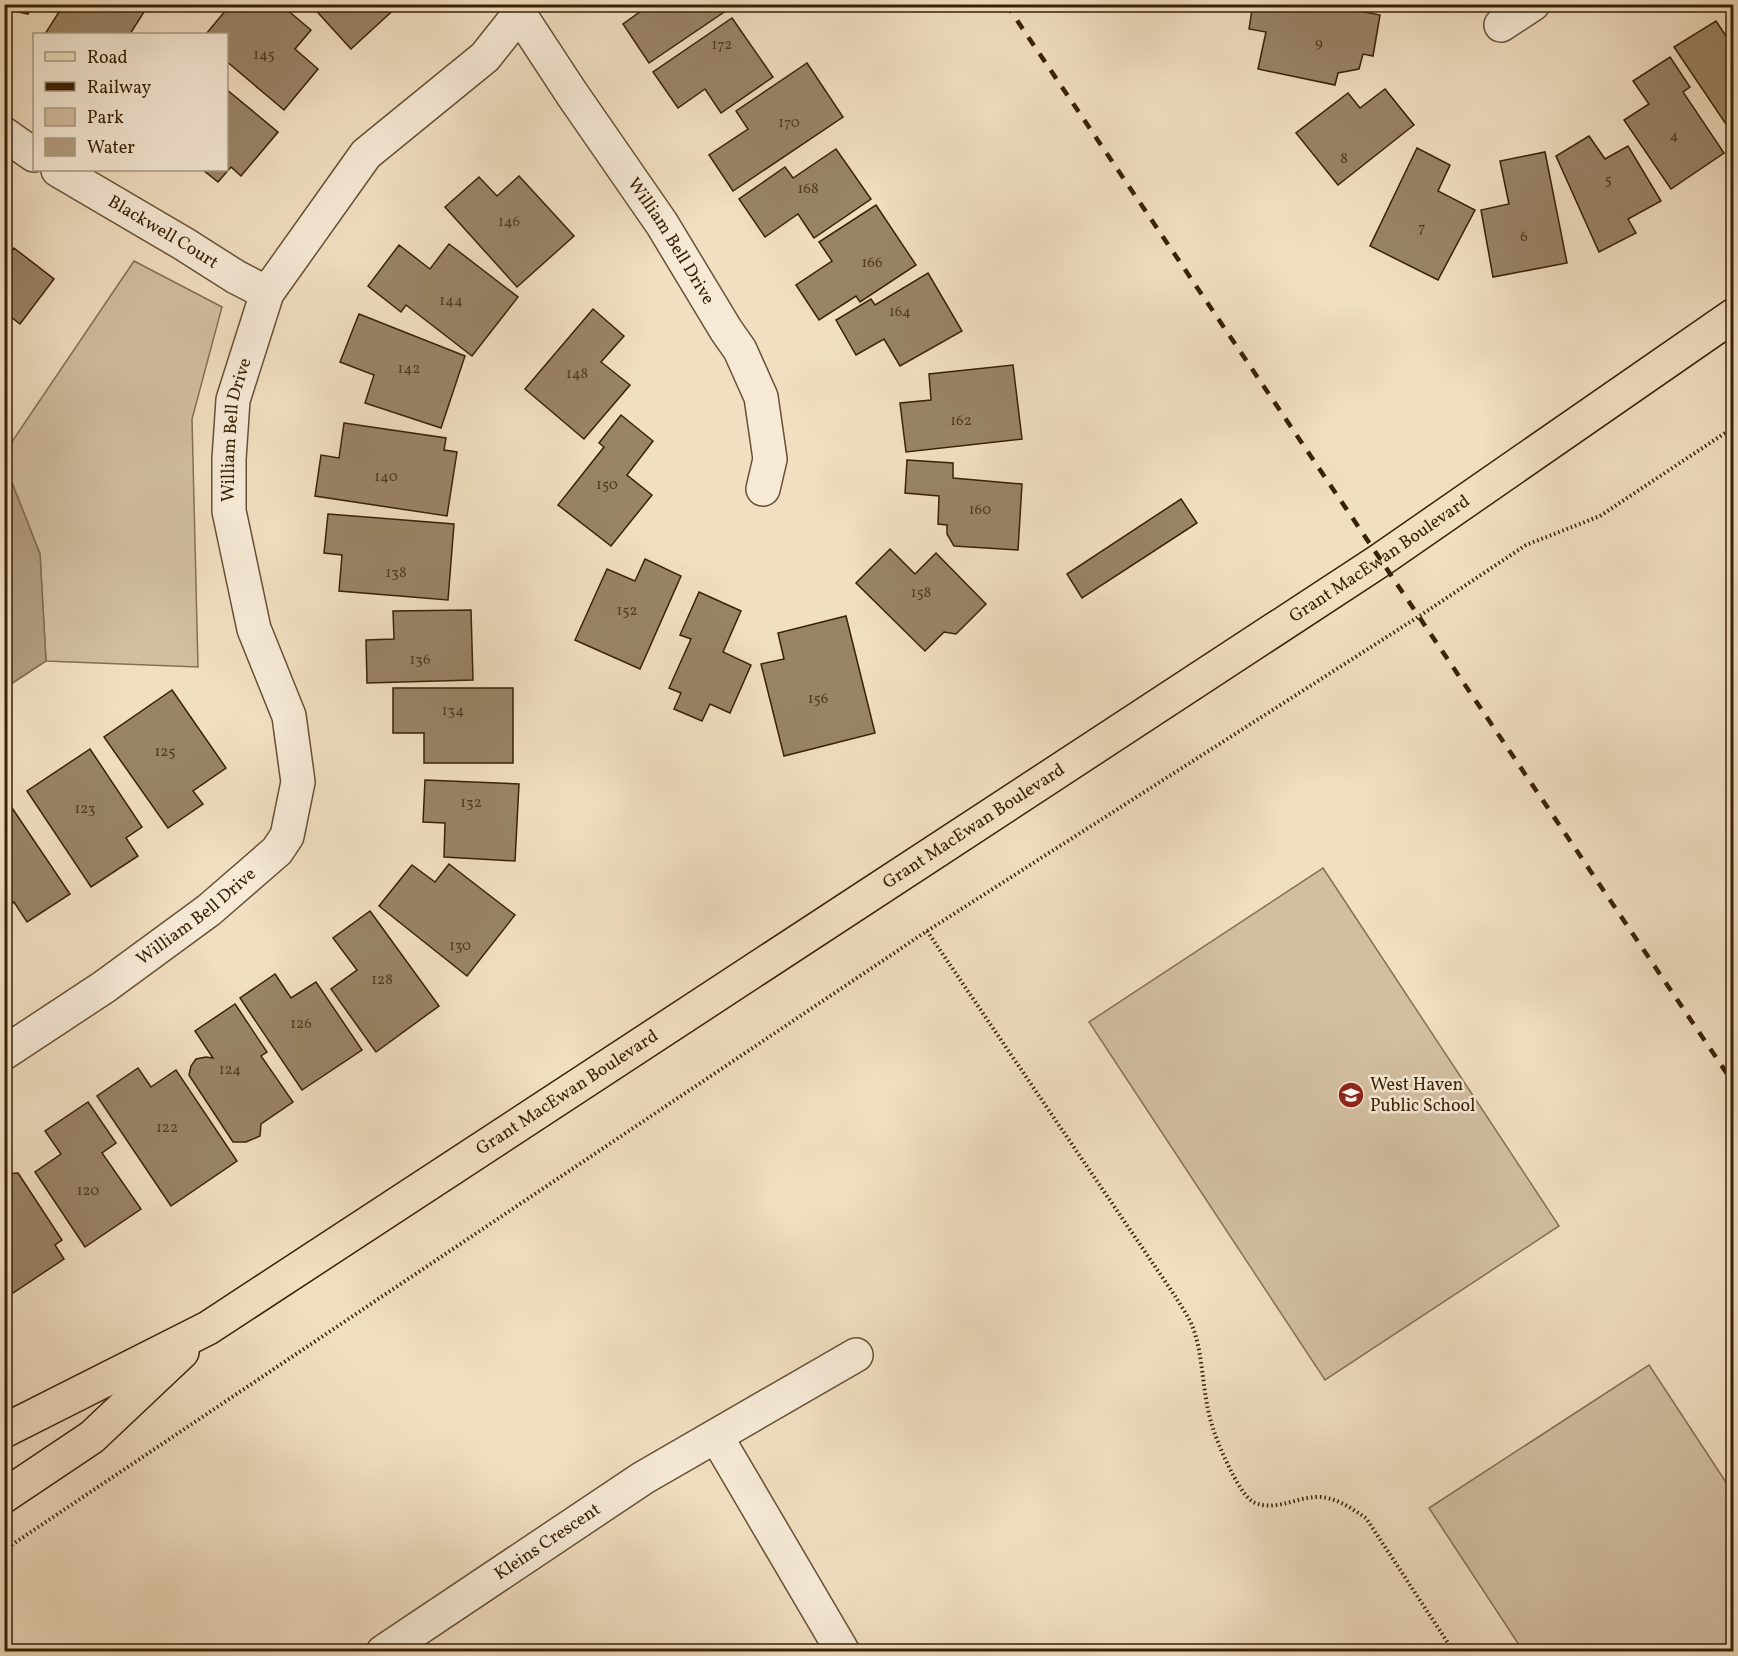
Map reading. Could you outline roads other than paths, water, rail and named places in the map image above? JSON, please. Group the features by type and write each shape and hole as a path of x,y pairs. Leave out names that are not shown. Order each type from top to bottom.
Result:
{"main road":[{"name":"Grant MacEwan Boulevard","path":"4,1431 208,1328 1379,561 1734,315"},
{"name":"Grant MacEwan Boulevard","path":"4,1496 92,1437 208,1328"}],"street":[{"path":"1501,25 1533,4"},
{"name":"William Bell Drive","path":"4,1053 104,987 209,910 277,851 287,836 298,782 289,716 254,629 228,511 233,400 267,293 366,154 485,57 517,9 572,94 662,224 740,350 761,397 770,459 763,489"},
{"path":"4,134 33,154"},
{"name":"Blackwell Court","path":"60,171 236,277 267,293"},
{"name":"Kleins Crescent","path":"384,1652 644,1478 856,1355"},
{"path":"716,1436 843,1652"}],"water":[{"path":"5,465 40,554 46,661 5,688"}],"railway":[{"path":"1006,4 1734,1084"}],"place":[{"name":"West Haven Public School","path":"1351,1095"}]}
